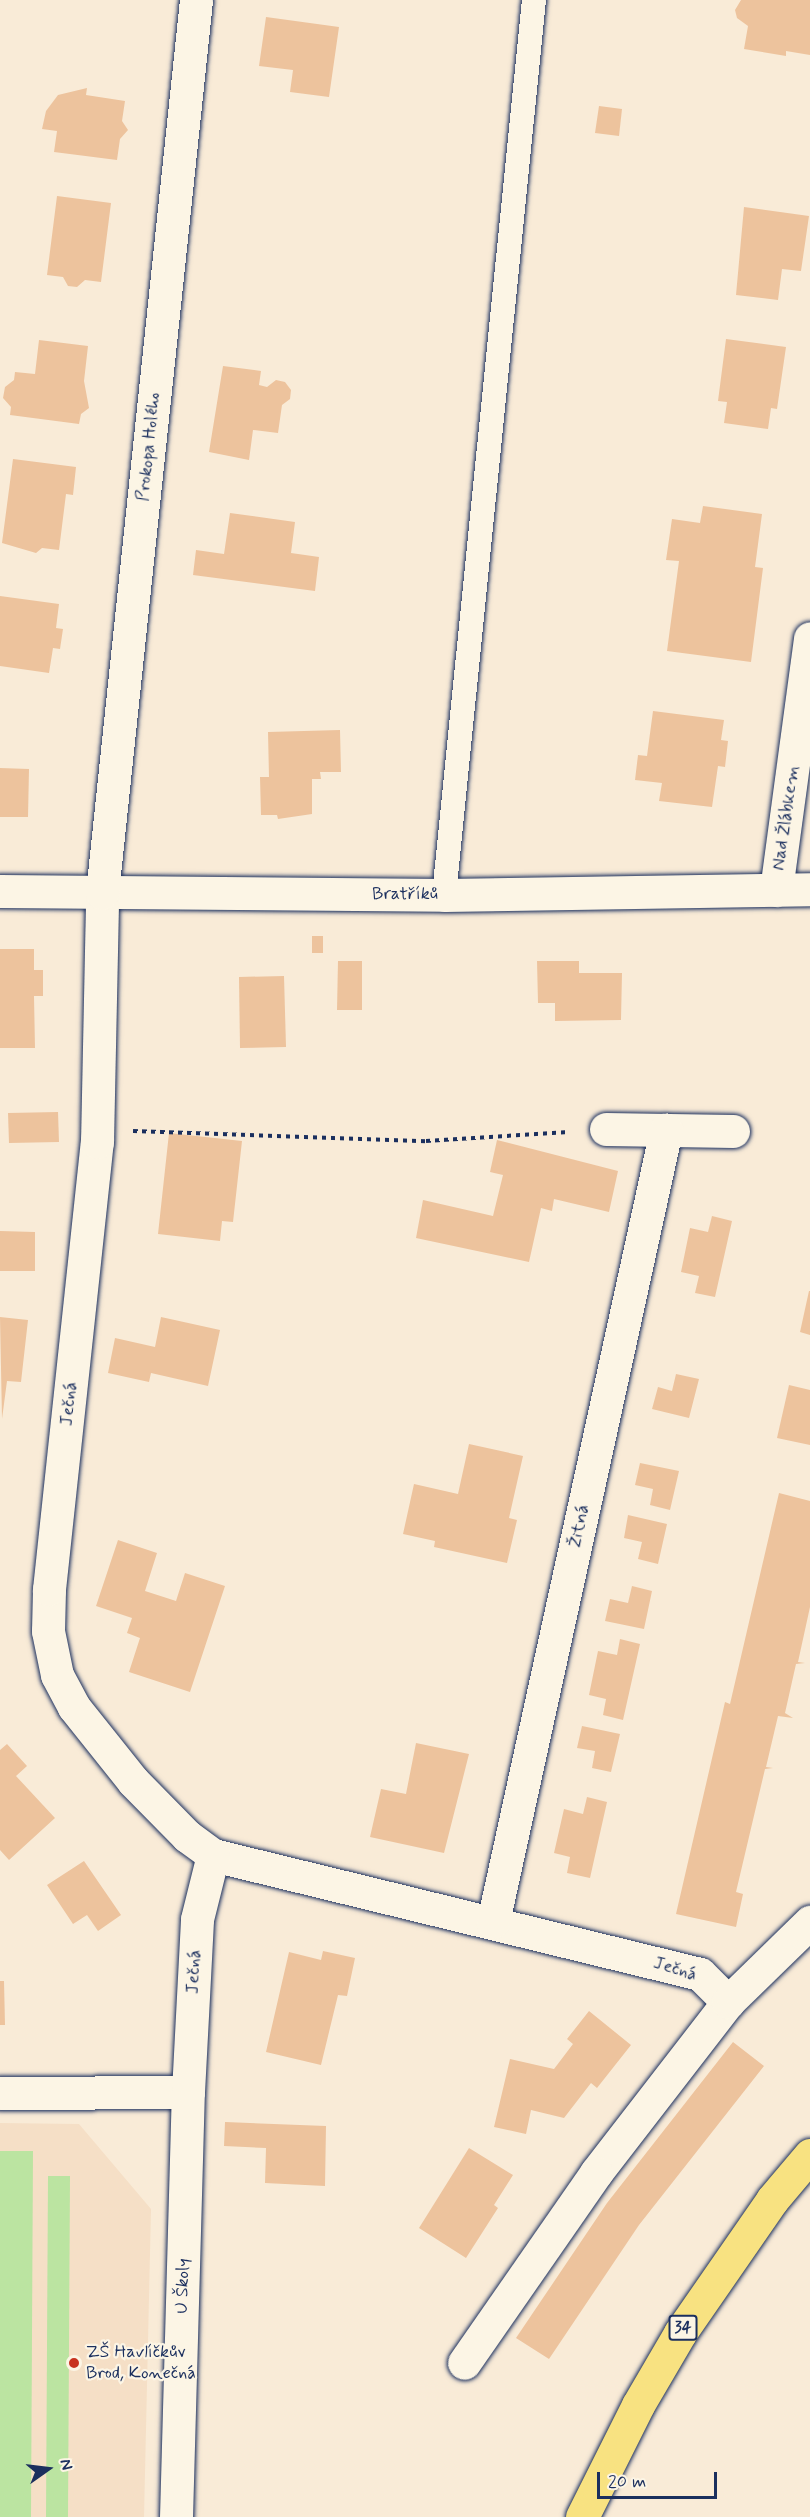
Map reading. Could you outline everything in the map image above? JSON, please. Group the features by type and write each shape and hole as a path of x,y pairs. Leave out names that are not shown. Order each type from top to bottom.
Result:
{"main road":[{"name":"34","path":"582,2517 638,2405 680,2333 766,2209 810,2155"}],"street":[{"name":"Prokopa Holého","path":"102,893 196,0"},
{"name":"Nad Žlábkem","path":"776,890 810,638"},
{"name":"Bratříků","path":"0,891 444,895 810,889"},
{"name":"Ječná","path":"102,893 97,1129 49,1589 48,1631 57,1675 74,1707 133,1781 187,1836 213,1855 700,1974 728,2002"},
{"path":"606,1129 733,1131"},
{"name":"Žitná","path":"493,1922 666,1130"},
{"name":"Ječná","path":"188,2092 197,1919 213,1855"},
{"path":"464,2363 596,2173 728,2002 810,1922"},
{"path":"0,2092 188,2092"},
{"name":"U Školy","path":"176,2517 188,2092"}],"lane":[{"path":"444,895 534,0"}],"path":[{"path":"97,1129 426,1141 606,1129"}],"shaded area":[{"name":"ZŠ Havlíčkův Brod, Konečná","path":"0,2123 79,2124 151,2209 144,2517 0,2517"}],"green space":[{"path":"0,2151 33,2151 31,2517 0,2517"},
{"path":"48,2176 70,2176 68,2517 46,2517"}],"building":[{"path":"741,0 810,0 810,55 786,51 786,56 744,49 748,26 737,18 735,10"},
{"path":"266,17 339,27 329,97 290,92 293,70 259,66"},
{"path":"87,88 86,95 125,101 122,121 128,130 120,139 117,160 54,152 57,131 42,129 46,111 58,95"},
{"path":"599,106 622,109 619,136 595,133"},
{"path":"57,196 111,203 101,282 85,280 77,287 68,286 63,277 47,275"},
{"path":"744,207 809,216 801,271 782,269 778,300 736,295"},
{"path":"726,339 786,347 777,409 771,408 768,429 724,423 727,402 718,401"},
{"path":"39,340 88,346 84,381 89,408 81,414 79,424 10,415 11,407 3,398 5,387 14,380 15,372 35,374"},
{"path":"223,366 261,371 259,385 267,387 276,380 285,382 291,390 290,399 282,405 278,433 253,430 249,460 209,452"},
{"path":"13,459 76,467 73,495 66,494 59,550 42,548 36,553 2,543"},
{"path":"703,506 762,514 755,567 763,568 751,662 667,651 679,561 666,560 672,519 700,523"},
{"path":"230,513 295,522 291,553 319,557 315,591 193,575 196,550 224,554"},
{"path":"0,596 59,604 56,628 63,629 60,649 53,648 49,673 0,666"},
{"path":"653,711 724,720 721,740 728,741 725,767 718,766 712,807 659,801 662,783 635,780 638,755 647,756"},
{"path":"340,730 341,772 320,772 321,779 312,779 312,814 278,819 277,815 261,815 260,777 269,777 268,732"},
{"path":"0,768 29,769 28,817 0,817"},
{"path":"312,936 323,936 323,953 312,953"},
{"path":"0,949 34,949 34,970 43,970 43,996 34,996 35,1048 0,1048"},
{"path":"338,961 362,961 362,1010 337,1010"},
{"path":"537,961 579,961 579,973 622,973 621,1020 555,1021 555,1003 538,1003"},
{"path":"284,976 286,1047 240,1048 239,977"},
{"path":"58,1112 59,1142 9,1143 8,1113"},
{"path":"169,1133 242,1141 233,1222 222,1221 220,1241 158,1234"},
{"path":"497,1140 618,1171 609,1212 554,1199 552,1211 541,1208 529,1262 416,1238 423,1200 493,1216 503,1175 490,1172"},
{"path":"712,1216 732,1221 715,1297 695,1293 699,1276 681,1272 690,1228 708,1232"},
{"path":"0,1231 35,1232 35,1271 0,1271"},
{"path":"810,1291 810,1335 800,1332"},
{"path":"0,1317 28,1320 21,1382 7,1381 2,1419"},
{"path":"161,1317 220,1330 208,1386 151,1373 149,1382 108,1373 115,1338 155,1347"},
{"path":"676,1374 699,1379 689,1418 652,1409 658,1387 672,1391"},
{"path":"789,1385 810,1390 810,1445 777,1438"},
{"path":"469,1444 523,1456 509,1518 517,1520 507,1563 434,1547 435,1541 403,1534 414,1484 458,1494"},
{"path":"640,1463 679,1471 670,1510 650,1505 653,1489 635,1485"},
{"path":"779,1493 810,1501 810,1607 798,1662 805,1663 796,1664 785,1713 793,1718 778,1716 766,1767 773,1768 765,1769 736,1892 743,1894 736,1927 676,1914 725,1702 730,1704"},
{"path":"628,1515 667,1524 658,1564 638,1559 642,1542 624,1538"},
{"path":"118,1540 157,1553 145,1591 176,1601 185,1573 225,1586 190,1692 129,1672 140,1638 127,1633 132,1618 96,1606"},
{"path":"632,1586 652,1591 644,1629 605,1621 610,1599 628,1603"},
{"path":"620,1639 640,1644 623,1720 603,1715 606,1699 589,1695 598,1651 617,1655"},
{"path":"582,1726 620,1734 611,1772 592,1768 595,1751 577,1748"},
{"path":"416,1743 469,1754 444,1853 370,1837 381,1789 406,1794"},
{"path":"7,1744 27,1766 16,1776 55,1818 9,1860 0,1850 0,1750"},
{"path":"587,1797 607,1802 590,1878 567,1873 570,1857 554,1853 564,1809 583,1814"},
{"path":"84,1861 121,1915 98,1931 87,1915 73,1924 47,1885"},
{"path":"323,1951 355,1958 347,1996 338,1995 321,2065 266,2052 289,1952 321,1960"},
{"path":"0,1981 4,1981 5,2025 0,2025"},
{"path":"589,2011 631,2045 597,2088 591,2083 564,2118 531,2110 526,2134 494,2127 510,2059 554,2069 573,2044 567,2039"},
{"path":"733,2042 764,2066 639,2225 549,2359 516,2338 607,2203"},
{"path":"225,2122 326,2126 325,2186 265,2183 266,2148 224,2146"},
{"path":"469,2148 513,2175 494,2205 498,2208 466,2258 419,2228"}],"place":[{"name":"ZŠ Havlíčkův Brod, Konečná","path":"74,2363"}]}
